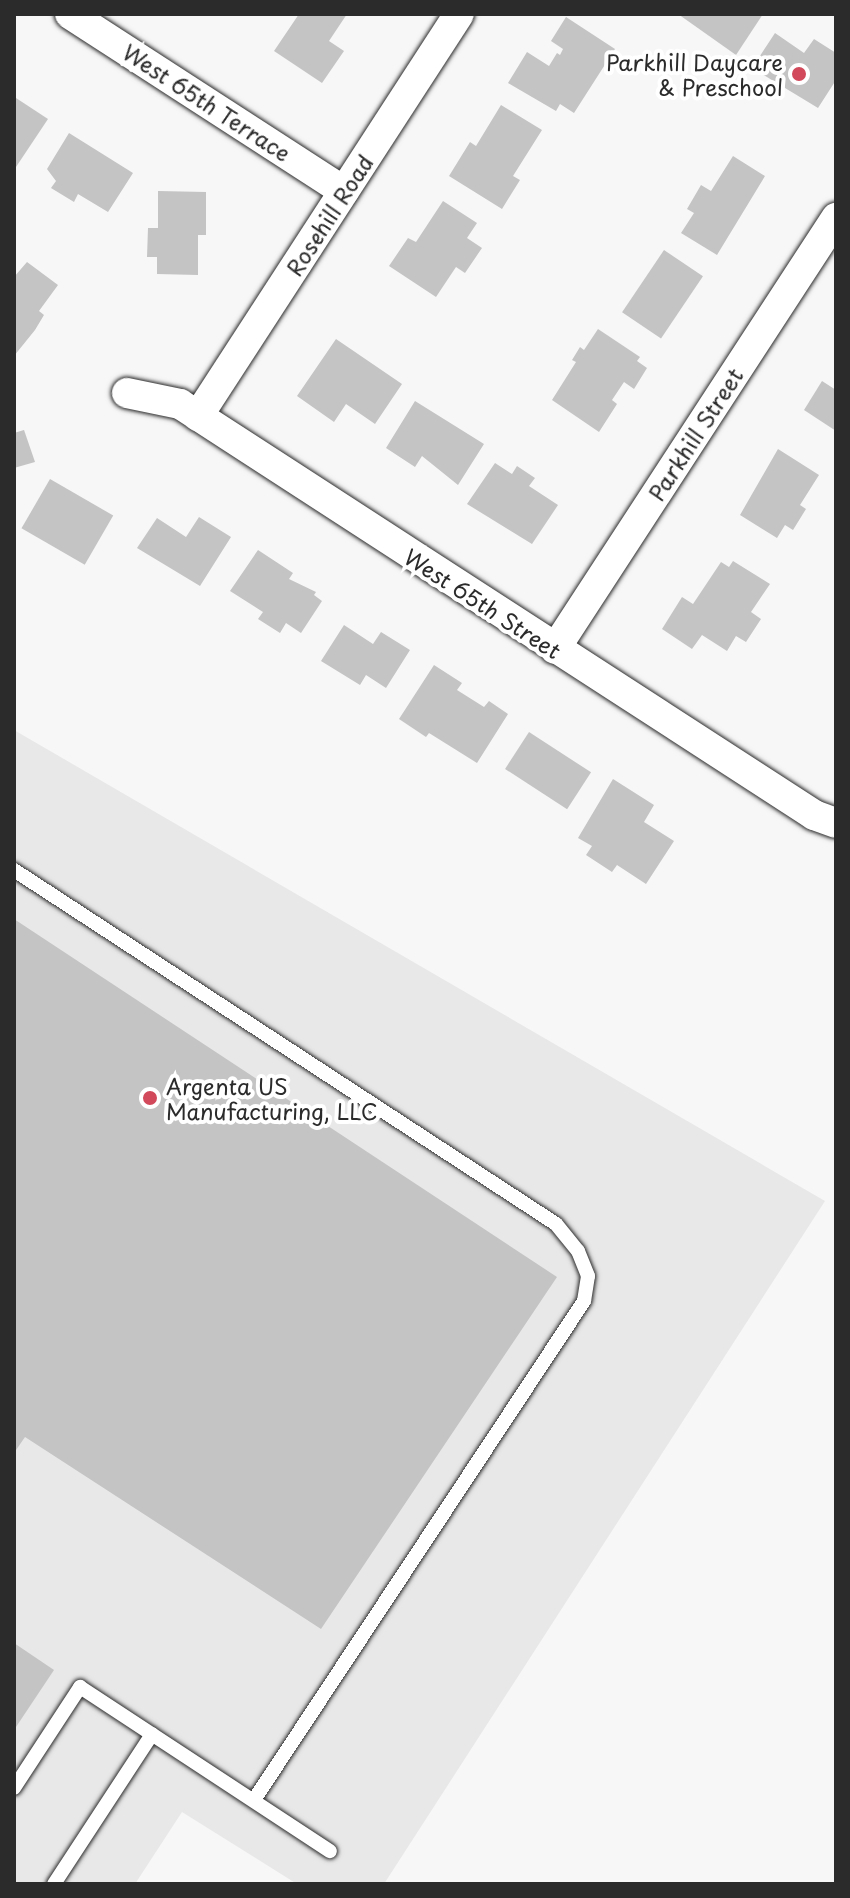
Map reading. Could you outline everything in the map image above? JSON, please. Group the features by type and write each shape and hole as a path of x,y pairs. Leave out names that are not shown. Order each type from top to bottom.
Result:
{"street":[{"name":"West 65th Terrace","path":"70,14 344,191"},
{"name":"Rosehill Road","path":"198,416 459,14"},
{"name":"Parkhill Street","path":"555,649 836,218"},
{"name":"West 65th Street","path":"127,393 180,404 814,815 836,823"}],"lane":[{"path":"14,870 556,1224 578,1251 588,1276 584,1301 254,1800"},
{"path":"14,1788 80,1687 330,1851"},
{"path":"54,1884 152,1734"}],"shaded area":[{"path":"14,730 825,1201 384,1884 297,1884 182,1812 135,1884 14,1884"}],"building":[{"path":"299,14 347,14 329,41 344,51 322,83 274,51"},
{"path":"678,14 763,14 736,55"},
{"path":"566,17 615,49 574,113 560,104 556,111 508,83 527,52 549,66 557,53 560,55 563,49 551,41"},
{"name":"Parkhill Daycare & Preschool","path":"775,33 804,53 814,39 836,53 836,80 818,108 752,68"},
{"path":"16,98 48,119 14,170 14,102"},
{"path":"501,105 542,130 513,176 520,180 502,209 449,176 470,142 476,146"},
{"path":"69,133 133,173 108,212 78,194 74,202 51,188 56,181 47,169"},
{"path":"733,156 765,176 717,255 681,233 694,213 687,209 701,185 711,191"},
{"path":"158,191 206,192 206,235 198,235 198,275 157,274 157,257 147,257 148,228 158,228"},
{"path":"443,201 477,223 467,238 482,248 465,273 456,267 436,297 389,266 408,238 416,242"},
{"path":"664,250 703,276 661,338 622,312"},
{"path":"27,262 58,285 39,311 44,315 35,330 14,356 14,277"},
{"path":"598,329 640,357 637,361 647,368 634,389 624,382 612,400 617,404 599,432 552,400 576,362 572,360 580,347 584,350"},
{"path":"336,339 402,384 375,424 346,404 334,422 297,396"},
{"path":"822,381 836,390 836,431 804,410"},
{"path":"415,401 484,444 458,485 422,456 415,467 386,448"},
{"path":"24,430 35,462 14,468 14,433"},
{"path":"778,449 819,475 800,505 806,509 793,530 785,525 777,538 740,515"},
{"path":"495,463 512,474 517,466 535,478 529,486 558,505 532,544 467,504"},
{"path":"50,479 113,516 85,565 22,528"},
{"path":"199,517 231,537 200,586 137,548 157,518 186,537"},
{"path":"258,550 293,573 289,579 316,592 314,595 322,601 301,633 286,623 280,633 258,619 263,612 230,591"},
{"path":"733,561 770,584 751,612 761,619 746,642 736,636 727,651 702,635 692,649 662,629 682,597 693,604 721,562 729,567"},
{"path":"344,625 373,644 381,632 410,650 386,688 366,675 360,685 321,661"},
{"path":"434,665 462,683 457,690 484,707 489,701 508,714 477,763 429,733 426,737 399,719"},
{"path":"529,732 591,772 567,809 505,769"},
{"path":"613,779 654,805 644,822 674,841 646,884 617,865 612,872 586,855 592,846 578,838"},
{"name":"Argenta US Manufacturing, LLC","path":"14,919 557,1277 321,1629 25,1437 14,1453"},
{"path":"14,1643 54,1670 14,1730"}],"place":[{"name":"Parkhill Daycare & Preschool","path":"799,74"},
{"name":"Argenta US Manufacturing, LLC","path":"150,1098"}]}
